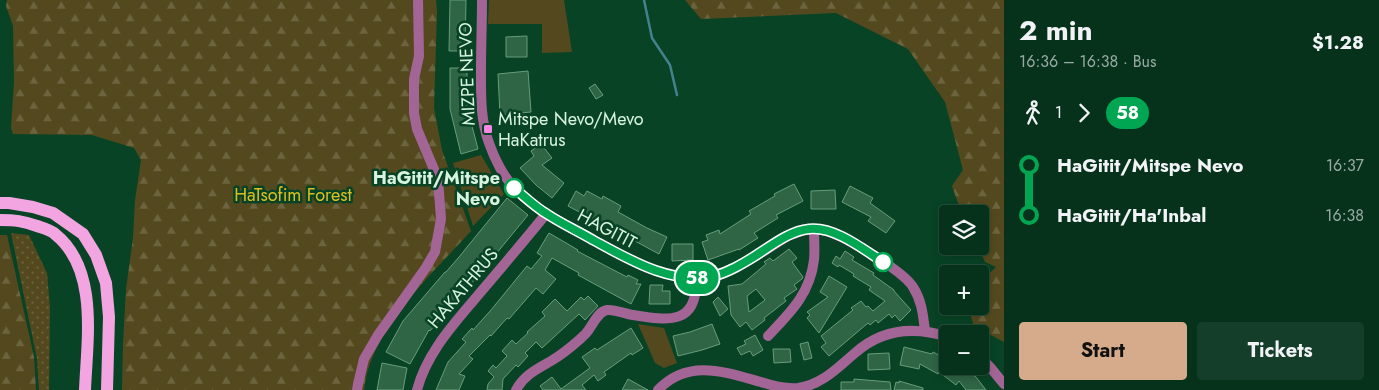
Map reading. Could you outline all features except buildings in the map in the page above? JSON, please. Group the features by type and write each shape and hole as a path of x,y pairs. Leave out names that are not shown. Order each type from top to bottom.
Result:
{"main road":[{"path":"5,203 33,207 53,213 83,234 96,255 106,283 108,316 107,390"},
{"path":"0,220 17,220 54,232 71,251 83,275 88,305 85,390"}],"street":[{"path":"357,390 364,360 378,335 435,252 441,219 438,179 417,129 414,113 414,79 419,56 418,0"},
{"name":"MIZPE NEVO","path":"482,0 481,110 484,129 496,161 514,188 546,214"},
{"name":"HAGITIT","path":"546,214 645,267 696,278 726,272 799,231 814,229 834,233 907,279 919,297 923,309 925,331"},
{"name":"HAKATHRUS","path":"417,390 426,365 444,337 546,214"},
{"path":"768,336 792,311 806,287 814,260 814,229"},
{"path":"516,390 527,375 562,354 587,333 600,313 605,310 669,320 686,313 691,308 697,290 696,278"},
{"path":"658,390 662,385 683,373 701,369 725,373 774,386 787,388 814,387 856,352 886,334 904,331 925,331 939,335"},
{"path":"989,366 1004,384"}],"green space":[{"name":"HaTsofim Forest","path":"7,0 436,0 434,108 442,150 471,231 422,284 390,325 378,346 369,368 364,390 122,390 126,289 141,160 134,148 92,135 13,134 11,128 14,82 13,26 6,6"},
{"path":"489,0 564,0 572,52 542,53 542,24 488,24"},
{"path":"685,0 1004,0 1004,342 989,334 989,325 972,325 971,315 989,315 989,274 996,267 985,262 982,255 989,255 989,205 959,205 952,186 963,170 945,102 908,49 836,13 701,19"},
{"path":"481,155 504,194 473,226 453,163"},
{"path":"11,233 29,235 47,273 50,308 49,390 39,390 37,359"},
{"path":"0,235 7,235 34,357 36,390 0,390"},
{"path":"638,324 664,328 677,363 664,368 655,363"}],"waterway":[{"path":"644,0 652,38 670,65 677,95"}],"bus line":[{"name":"58","path":"514,188 546,214 626,258 645,267 681,276 696,278 726,272 788,236 809,229 821,229 834,233 883,262"}],"place":[{"name":"Mitspe Nevo/Mevo HaKatrus","path":"488,129"},
{"name":"HaGitit/Mitspe Nevo","path":"514,188"}]}
